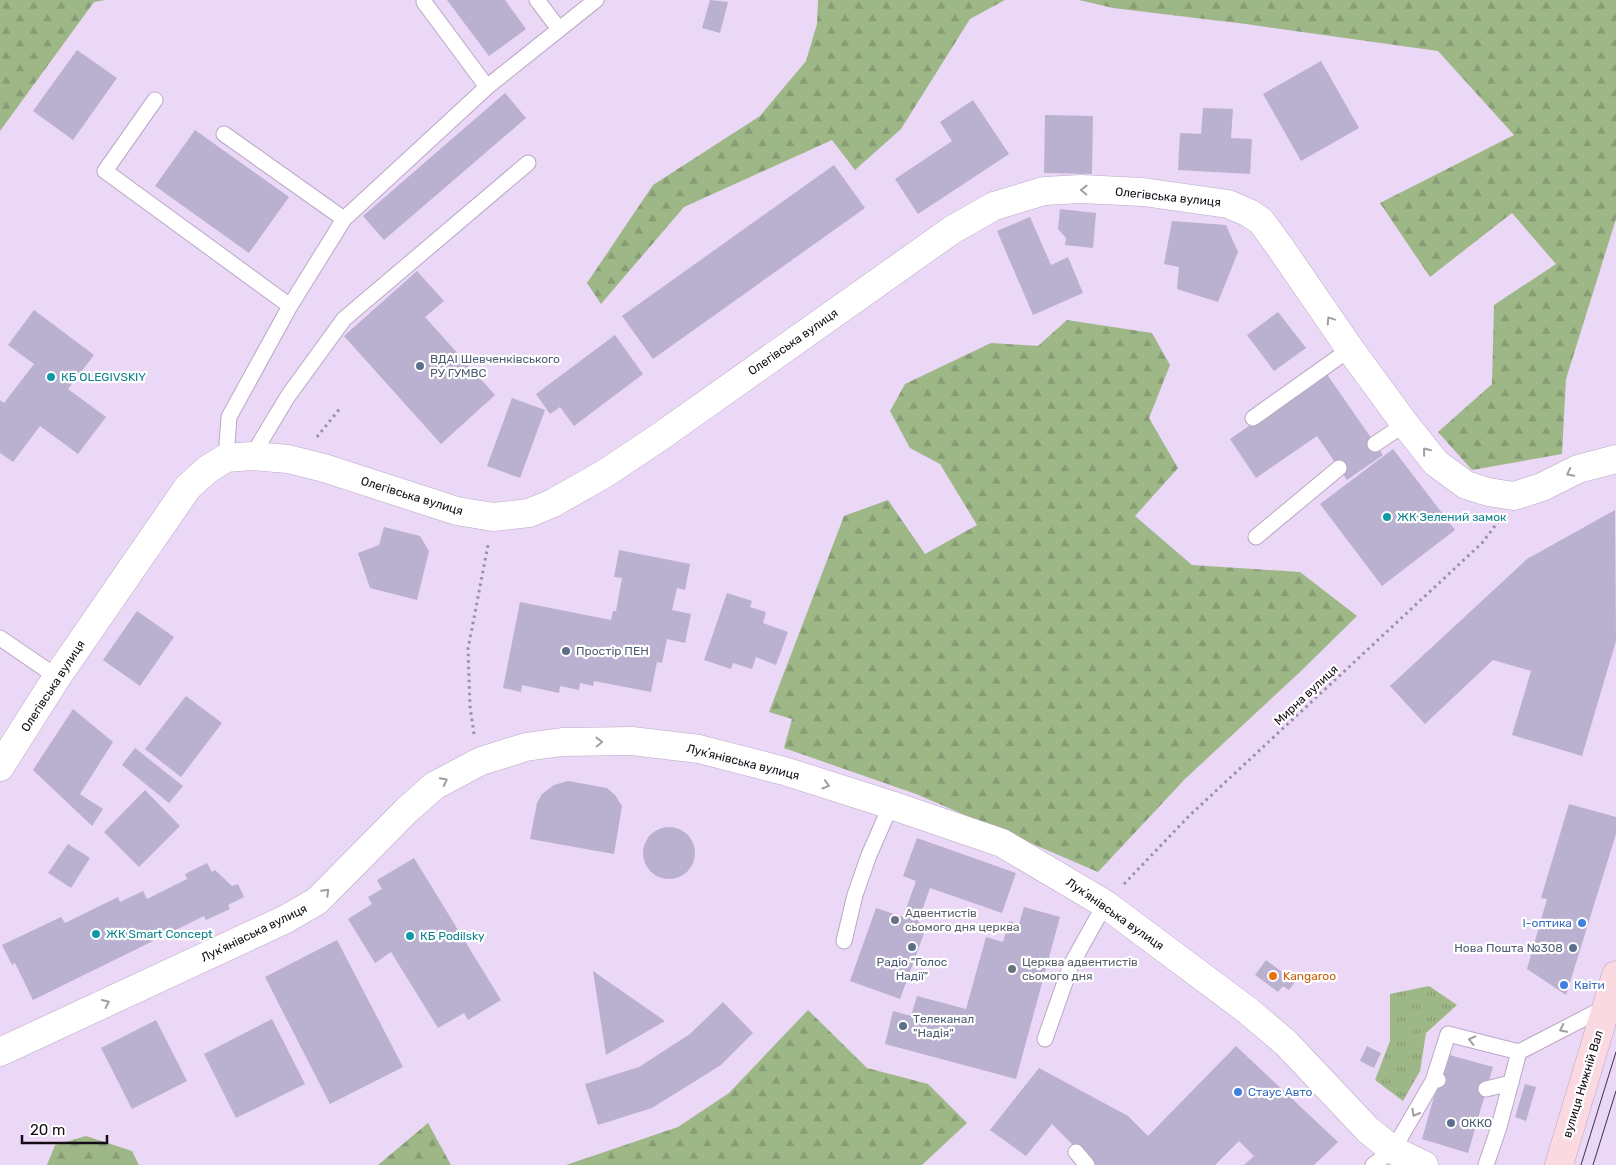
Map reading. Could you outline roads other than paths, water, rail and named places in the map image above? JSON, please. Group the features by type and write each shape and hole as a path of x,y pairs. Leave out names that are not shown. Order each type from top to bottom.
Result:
{"main road":[{"name":"вулиця Нижній Вал","path":"1558,1165 1616,975"}],"street":[{"name":"Олегівська вулиця","path":"0,767 57,677 188,487 208,469 239,457 288,459 457,511 493,517 529,513 553,503 604,474 661,436 952,230 994,206 1044,191 1081,189 1143,192 1228,204 1250,213 1261,221 1405,424 1436,463 1466,485 1488,492 1514,496 1542,487 1578,469 1616,459"},
{"name":"Лукʼянівська вулиця","path":"0,1052 286,919 317,901 407,810 434,786 478,763 526,747 553,743 632,741 699,749 784,771 1002,843 1105,904 1247,1010 1286,1043 1368,1130 1383,1158 1424,1165"}],"lane":[{"path":"537,0 559,30"},
{"path":"239,457 229,417 290,306 344,220 486,87 596,0"},
{"path":"424,2 486,87"},
{"path":"156,100 105,171 290,306"},
{"path":"224,134 344,220"},
{"path":"239,457 288,396 344,319 528,163"},
{"path":"1253,418 1350,349"},
{"path":"1375,444 1405,424"},
{"path":"1256,537 1339,468"},
{"path":"0,638 57,677"},
{"path":"844,941 855,895 869,855 891,805"},
{"path":"1045,1039 1071,964 1105,904"},
{"path":"1383,1158 1436,1080 1448,1034 1519,1052 1606,1007"},
{"path":"1486,1165 1519,1052"},
{"path":"1486,1089 1511,1083"},
{"path":"1076,1152 1087,1165"}],"tram line":[{"path":"1581,1165 1616,1052"},
{"path":"1593,1165 1616,1091"}],"place":[{"name":"ВДАІ Шевченківського РУ ГУМВС","path":"420,366"},
{"name":"КБ OLEGIVSKIY","path":"51,377"},
{"name":"ЖК Зелений замок","path":"1387,517"},
{"name":"Простір ПЕН","path":"566,651"},
{"name":"Адвентистів сьомого дня церква","path":"895,920"},
{"name":"І-оптика","path":"1582,923"},
{"name":"ЖК Smart Concept","path":"96,934"},
{"name":"КБ Podilsky","path":"410,936"},
{"name":"Радіо \"Голос Надії\"","path":"912,947"},
{"name":"Нова Пошта №308","path":"1573,948"},
{"name":"Церква адвентистів сьомого дня","path":"1012,969"},
{"name":"Kangaroo","path":"1273,976"},
{"name":"Квіти","path":"1564,985"},
{"name":"Телеканал \"Надія\"","path":"903,1026"},
{"name":"Стаус Авто","path":"1238,1092"},
{"name":"ОККО","path":"1451,1123"}]}
